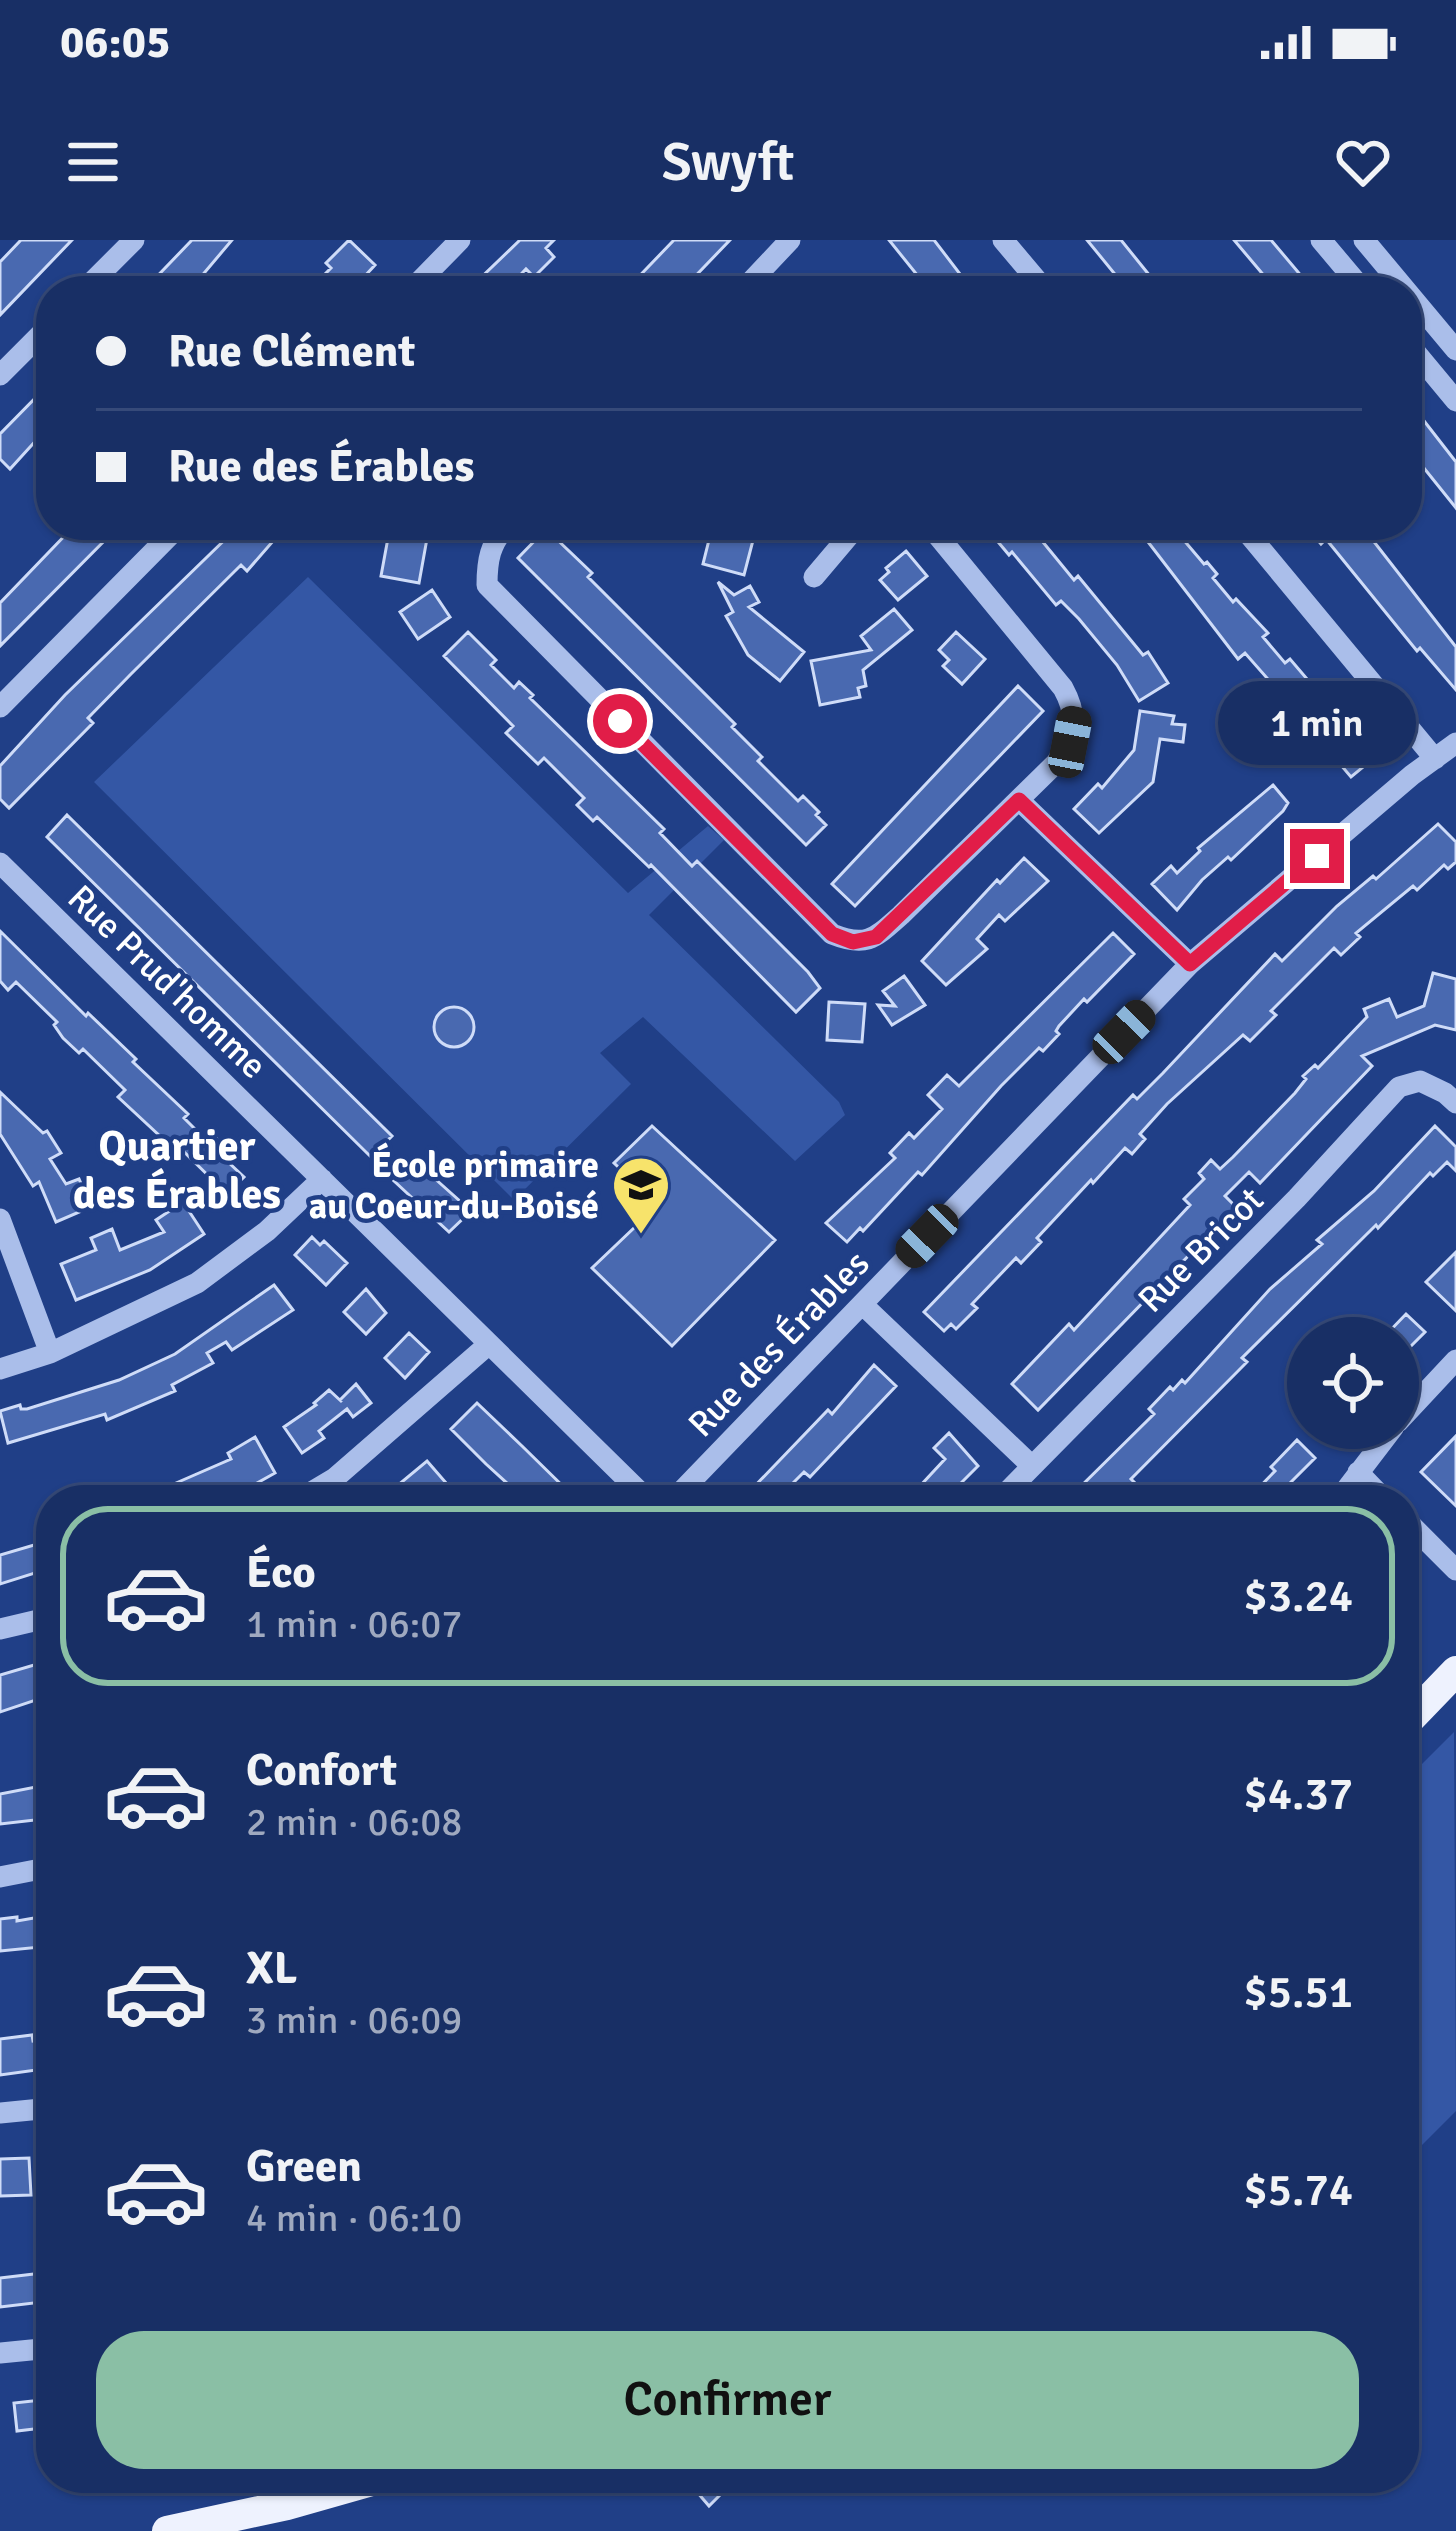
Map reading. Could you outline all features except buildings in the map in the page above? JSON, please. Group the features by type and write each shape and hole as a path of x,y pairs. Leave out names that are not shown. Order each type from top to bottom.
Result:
{"main road":[{"path":"1419,1710 1456,1671"},
{"path":"167,2531 329,2493"}],"street":[{"path":"98,276 134,240"},
{"path":"425,276 460,240"},
{"path":"756,276 790,240"},
{"path":"1003,240 1033,276"},
{"path":"1322,240 1352,276"},
{"path":"1364,240 1394,276"},
{"path":"1422,309 1456,350"},
{"path":"0,375 36,339"},
{"path":"1422,360 1456,401"},
{"path":"0,707 165,540"},
{"path":"495,540 487,560 487,585 832,934 853,942 876,937 1056,763 1070,742 1076,712 1064,688 941,540"},
{"path":"814,577 845,540"},
{"path":"1252,540 1435,759"},
{"name":"Rue des Érables","path":"687,1485 1190,964 1456,742"},
{"path":"1019,800 1190,964"},
{"name":"Rue Prud'homme","path":"0,863 633,1485"},
{"name":"Rue Bricot","path":"1014,1485 1399,1088 1420,1081 1456,1103"},
{"path":"0,1370 50,1353 197,1283 267,1232 322,1179"},
{"path":"0,1219 50,1353"},
{"path":"862,1304 1032,1466"},
{"path":"323,1485 411,1416 489,1344"},
{"path":"1419,1399 1456,1360"},
{"path":"1349,1485 1376,1449"},
{"path":"1358,1472 1371,1485"},
{"path":"1419,1533 1456,1570"},
{"path":"0,1629 36,1621"},
{"path":"0,1877 36,1870"},
{"path":"0,2113 36,2109"},
{"path":"0,2353 36,2349"}],"shaded area":[{"path":"308,577 628,893 708,826 724,840 649,915 839,1102 845,1115 795,1161 643,1017 600,1053 631,1084 514,1200 94,782"},
{"path":"1454,1732 1456,2111 1419,2148 1419,1767"}],"place":[{"name":"École primaire au Coeur‑du‑Boisé","path":"641,1236"}],"district":[{"name":"Quartier des Érables","path":"177,1169"}],"route":[{"path":"620,721 832,934 853,942 876,937 1019,800 1190,964 1317,856"}]}
